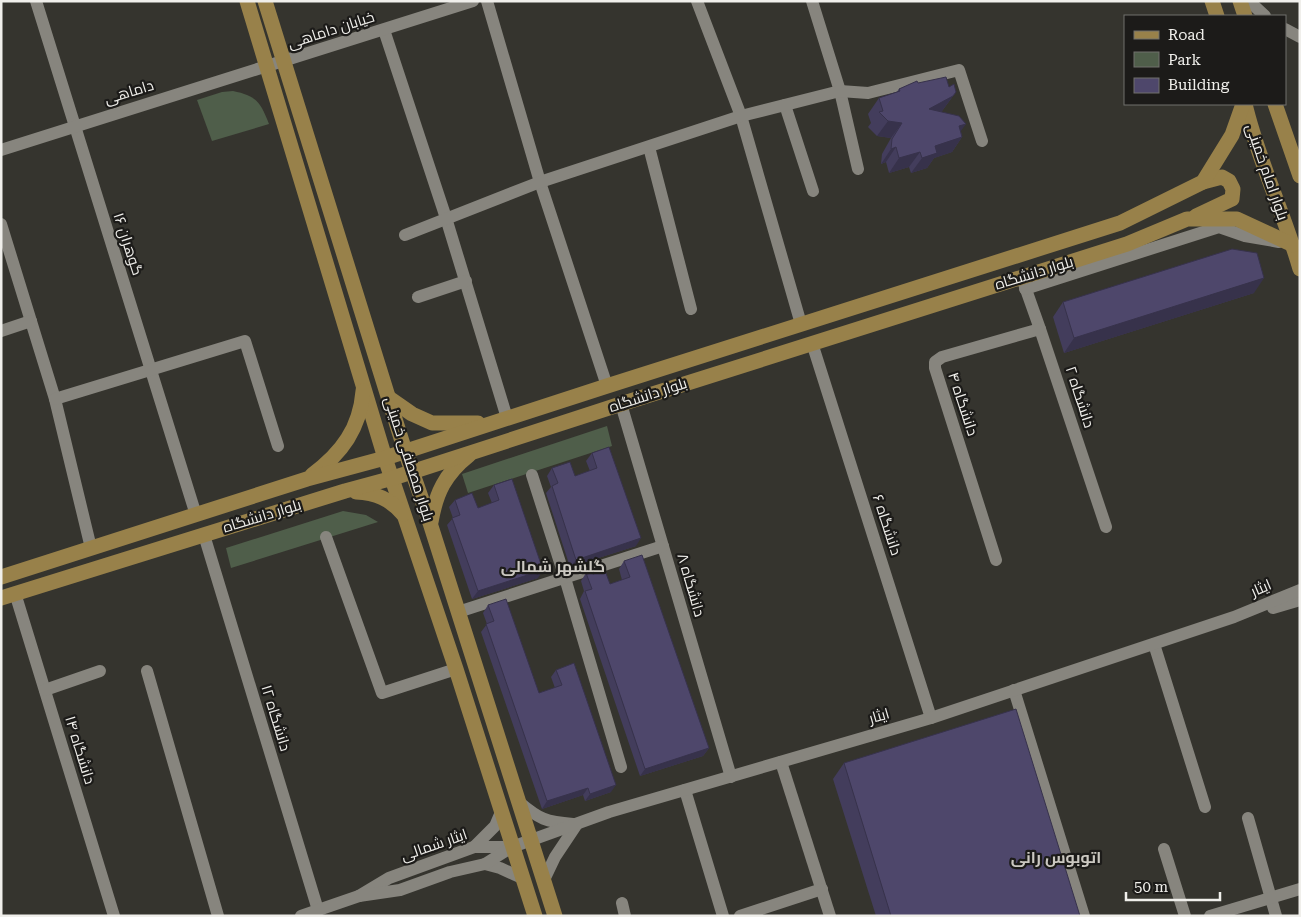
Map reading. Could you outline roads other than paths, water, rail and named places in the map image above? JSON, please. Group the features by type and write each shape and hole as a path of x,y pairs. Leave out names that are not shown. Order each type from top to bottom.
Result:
{"main road":[{"name":"بلوار مصطفی خمینی","path":"246,1 392,478 456,669 535,916"},
{"name":"بلوار مصطفی خمینی","path":"265,1 405,451 430,523 556,916"},
{"path":"1212,1 1217,15"},
{"path":"1240,1 1245,15"},
{"path":"1203,182 1232,135 1244,105"},
{"name":"بلوار امام خمینی","path":"1244,105 1252,134 1300,269"},
{"name":"بلوار امام خمینی","path":"1275,105 1300,176"},
{"path":"1187,219 1232,199 1234,189 1230,181 1222,178 1203,182"},
{"name":"بلوار دانشگاه","path":"1,577 307,479 386,458 1120,223 1203,182"},
{"name":"بلوار دانشگاه","path":"8,596 329,495 392,478 474,450 812,343 1023,283 1187,219 1237,219 1293,245"},
{"path":"307,479 325,466 358,421 362,405 363,384"},
{"path":"389,398 412,414 432,423 501,420"},
{"path":"430,523 434,502 445,479 457,464 474,450"},
{"path":"329,495 357,492 374,494 388,500 407,519"}],"street":[{"name":"گوهران ۱۶","path":"36,1 196,515"},
{"name":"خیابان داماهی","path":"267,66 473,1"},
{"path":"487,1 540,182 608,386"},
{"path":"697,1 741,116 801,324"},
{"path":"812,1 840,91 858,169"},
{"path":"1249,1 1264,15"},
{"path":"1286,29 1300,36"},
{"path":"384,30 466,282 501,420"},
{"name":"داماهی","path":"1,150 267,66"},
{"path":"405,235 540,182 741,116 840,91 868,94 959,70 982,141"},
{"path":"785,105 813,191"},
{"path":"649,147 691,309"},
{"path":"1,224 55,399 91,548"},
{"path":"1023,283 1219,227 1246,236 1293,245"},
{"path":"418,297 466,282"},
{"name":"دانشگاه ۲","path":"1023,283 1106,527"},
{"path":"1,332 31,321"},
{"name":"دانشگاه ۴","path":"996,560 935,368 935,362 942,357 1040,329"},
{"path":"55,399 245,341 278,446"},
{"name":"دانشگاه ۶","path":"812,343 931,718"},
{"name":"دانشگاه ۸","path":"621,404 731,776"},
{"path":"532,475 565,578 621,767"},
{"name":"دانشگاه ۱۲","path":"204,535 318,910"},
{"path":"326,536 382,693 456,669"},
{"path":"458,612 663,546"},
{"name":"ایثار","path":"512,847 609,812 931,718 1234,617 1300,590"},
{"name":"دانشگاه ۱۴","path":"8,596 45,690 114,916"},
{"name":"ایثار","path":"1234,617 1300,600"},
{"path":"1154,644 1205,807"},
{"path":"45,690 100,671"},
{"path":"147,672 218,916"},
{"path":"1014,690 1084,916"},
{"path":"781,762 830,916"},
{"path":"685,790 723,916"},
{"path":"519,802 534,815 550,822 578,824"},
{"path":"474,847 495,826 501,812"},
{"path":"1248,818 1276,916"},
{"path":"544,880 555,857 578,824"},
{"name":"ایثار شمالی","path":"359,896 389,878 474,847 512,847"},
{"name":"ایثار شمالی","path":"301,916 359,896 400,890 450,872 485,864 512,847"},
{"path":"1164,849 1185,916"},
{"path":"485,864 500,868 522,878"},
{"path":"740,916 822,889"},
{"path":"1210,916 1300,889"}],"district":[{"name":"گلشهر شمالی","path":"553,566"},
{"name":"اتوبوس رانی","path":"1056,857"}]}
